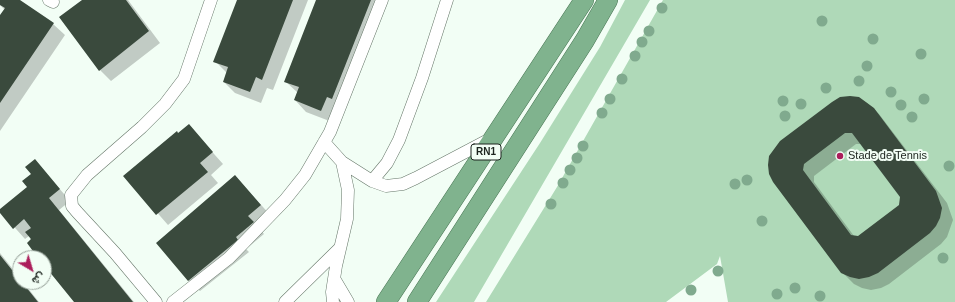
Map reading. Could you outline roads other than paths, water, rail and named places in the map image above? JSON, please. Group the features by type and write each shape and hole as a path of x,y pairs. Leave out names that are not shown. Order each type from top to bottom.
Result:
{"highway":[{"name":"RN1","path":"386,302 584,0"},
{"name":"RN1","path":"417,302 585,40 608,0"}],"street":[{"path":"156,302 115,253 72,206 71,194 87,175 142,127 165,104 184,79 211,0"},
{"path":"173,302 228,258 285,200 305,175 330,132 382,0"},
{"path":"372,181 388,163 399,140 422,78 447,0"},
{"path":"324,142 342,162 372,181 386,186 403,184 496,136"},
{"path":"333,302 332,292 347,219 348,205 342,162"},
{"path":"285,302 341,247"},
{"path":"335,280 348,302"}],"place":[{"name":"Stade de Tennis","path":"840,156"}]}
